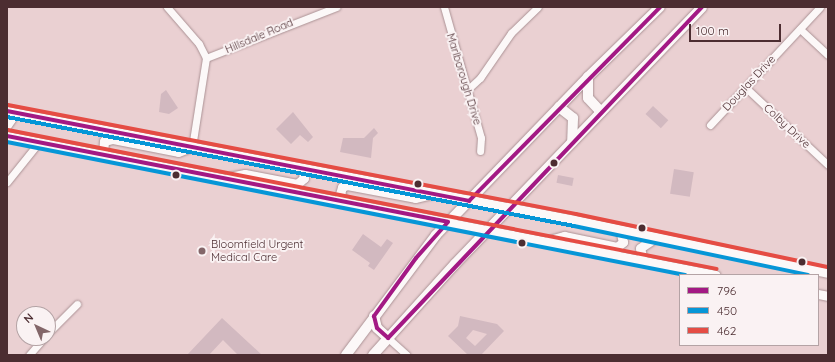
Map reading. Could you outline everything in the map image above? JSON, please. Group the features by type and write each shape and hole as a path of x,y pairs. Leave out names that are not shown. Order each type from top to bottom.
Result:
{"highway":[{"path":"346,355 416,258 448,222 559,107 660,7"},
{"path":"373,355 488,230 702,7"},
{"path":"588,78 589,101 601,112"},
{"path":"559,107 573,118 572,142"},
{"path":"374,316 377,328 388,338"}],"main road":[{"path":"8,111 620,230 828,273"},
{"path":"7,125 11,119 8,111"},
{"path":"7,136 711,274"},
{"path":"103,155 104,141 113,139 178,152 192,147"},
{"path":"224,178 245,174 297,184 304,178 302,168"},
{"path":"346,202 340,194 342,187 347,185 415,198 436,194"},
{"path":"546,241 564,236 617,247 623,242 620,230"},
{"path":"643,260 640,248 655,238"}],"street":[{"path":"167,7 194,37 206,58 192,147"},
{"name":"Hillsdale Road","path":"206,58 336,7"},
{"path":"467,90 480,78 511,32 538,7"},
{"name":"Douglas Drive","path":"710,125 820,7"},
{"name":"Marlborough Drive","path":"444,8 481,138 480,152"},
{"path":"800,28 828,55"},
{"name":"Colby Drive","path":"745,87 828,165"},
{"path":"7,182 39,142"},
{"path":"56,325 77,304"},
{"path":"388,338 407,355"},
{"path":"29,355 37,346"}],"building":[{"path":"166,90 178,108 169,114 159,112 161,94"},
{"path":"653,106 668,120 661,128 645,114"},
{"path":"293,112 313,137 308,142 300,135 291,144 276,129"},
{"path":"374,128 378,133 373,138 371,158 340,152 343,138 364,138"},
{"path":"674,169 694,172 690,197 670,194"},
{"path":"558,175 574,178 572,186 556,183"},
{"path":"363,234 381,247 387,239 393,243 374,270 368,266 370,263 352,250"},
{"path":"460,316 497,324 504,331 481,355 468,355 448,336 458,326","holes":["473,330 487,334 475,346 466,338"]},
{"path":"222,318 262,355 238,355 223,340 209,355 187,355"}],"transit line":[{"name":"796","path":"7,111 469,201 660,7"},
{"name":"796","path":"448,222 416,258 374,316 377,328 388,338 702,7"},
{"name":"462","path":"8,105 576,214 828,267"},
{"name":"450","path":"7,117 574,226 803,274"},
{"name":"462","path":"8,130 717,269"},
{"name":"796","path":"7,136 448,222"},
{"name":"450","path":"7,142 680,274"}],"place":[{"name":"Bloomfield Urgent Medical Care","path":"202,251"}]}
